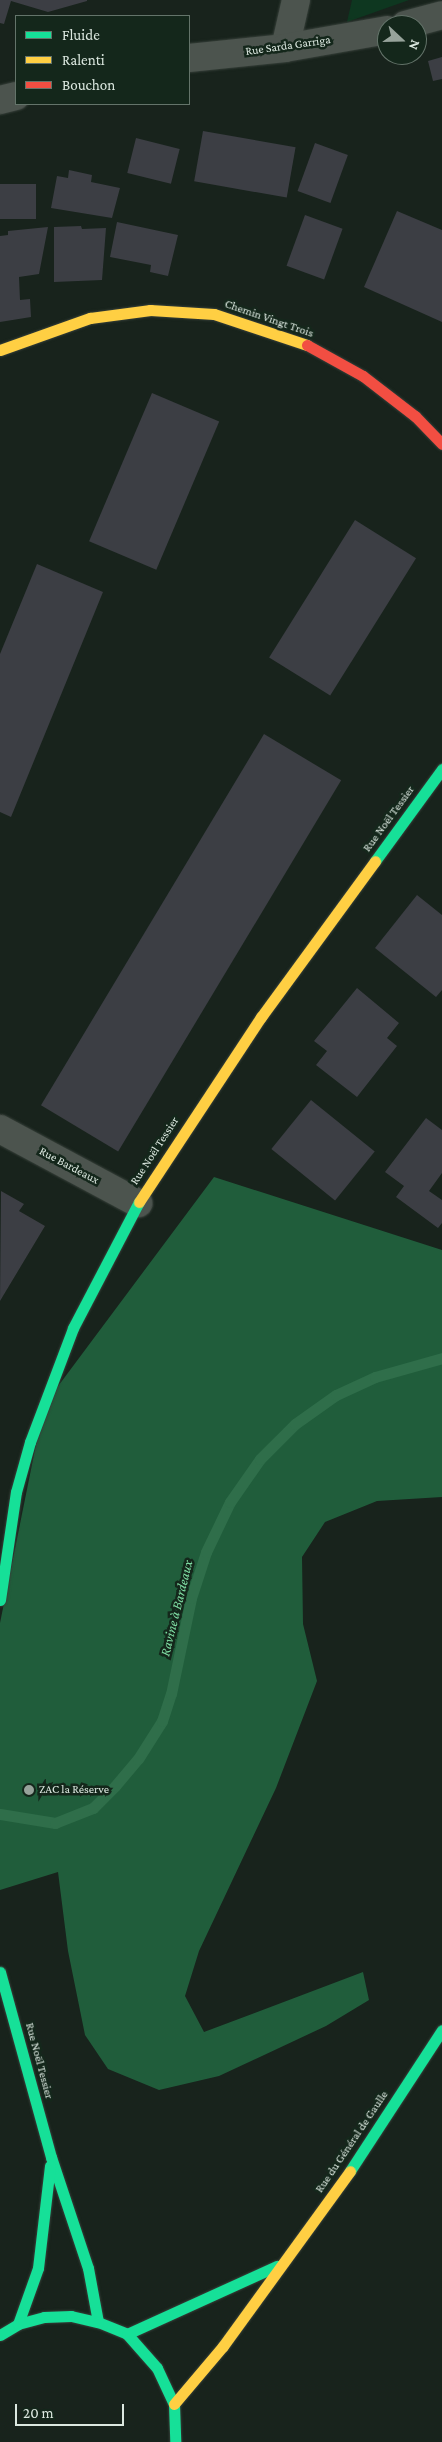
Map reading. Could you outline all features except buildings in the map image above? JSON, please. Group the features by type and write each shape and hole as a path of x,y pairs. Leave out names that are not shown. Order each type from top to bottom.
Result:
{"street":[{"path":"285,48 296,0"},
{"path":"427,19 442,15"},
{"name":"Rue Sarda Garriga","path":"190,58 285,48 377,32"},
{"path":"0,100 15,96"},
{"name":"Chemin Vingt Trois","path":"0,350 90,318 150,310 214,314 304,344 363,376 415,416 442,444"},
{"name":"Rue Noël Tessier","path":"0,1600 16,1492 30,1442 73,1328 138,1203 261,1017 442,769"},
{"name":"Rue Bardeaux","path":"0,1129 138,1203"},
{"name":"Rue Noël Tessier","path":"0,1972 51,2157 88,2268 98,2322"},
{"name":"Rue du Général de Gaulle","path":"174,2404 223,2346 278,2266 338,2190 442,2030"},
{"name":"Rue Noël Tessier","path":"18,2324 38,2268 51,2157"},
{"name":"Rue du Général de Gaulle","path":"127,2334 278,2266"},
{"path":"0,2335 18,2324 44,2317 62,2317 98,2322 127,2334 157,2368 174,2404 175,2442"}],"green space":[{"path":"352,0 409,0 347,22"},
{"path":"214,1177 442,1250 442,1497 377,1501 325,1522 302,1557 303,1624 317,1681 276,1788 199,1951 185,1996 204,2032 363,1972 369,2000 326,2026 219,2076 159,2090 108,2069 85,2035 68,1951 58,1872 0,1890 0,1623 44,1405"}],"waterway":[{"name":"Ravine à Bardeaux","path":"0,1814 55,1823 93,1808 115,1786 138,1759 162,1721 171,1694 191,1598 206,1552 230,1502 260,1459 295,1424 336,1395 375,1377 442,1358"}],"traffic: fast":[{"path":"375,861 442,769"},
{"path":"0,1600 16,1492 30,1442 73,1328 139,1202"},
{"path":"0,1972 51,2157 88,2268 98,2322"},
{"path":"350,2171 442,2030"},
{"path":"18,2324 38,2268 50,2166"},
{"path":"127,2334 277,2266"},
{"path":"0,2335 18,2324 44,2317 71,2316 98,2322 127,2334 157,2368 174,2404 175,2442"}],"traffic: slow":[{"path":"0,350 90,318 150,310 214,314 307,345"},
{"path":"139,1202 261,1017 375,861"},
{"path":"174,2404 223,2346 350,2171"}],"traffic: jam":[{"path":"307,345 363,376 415,416 442,444"}],"place":[{"name":"ZAC la Réserve","path":"29,1790"}]}
